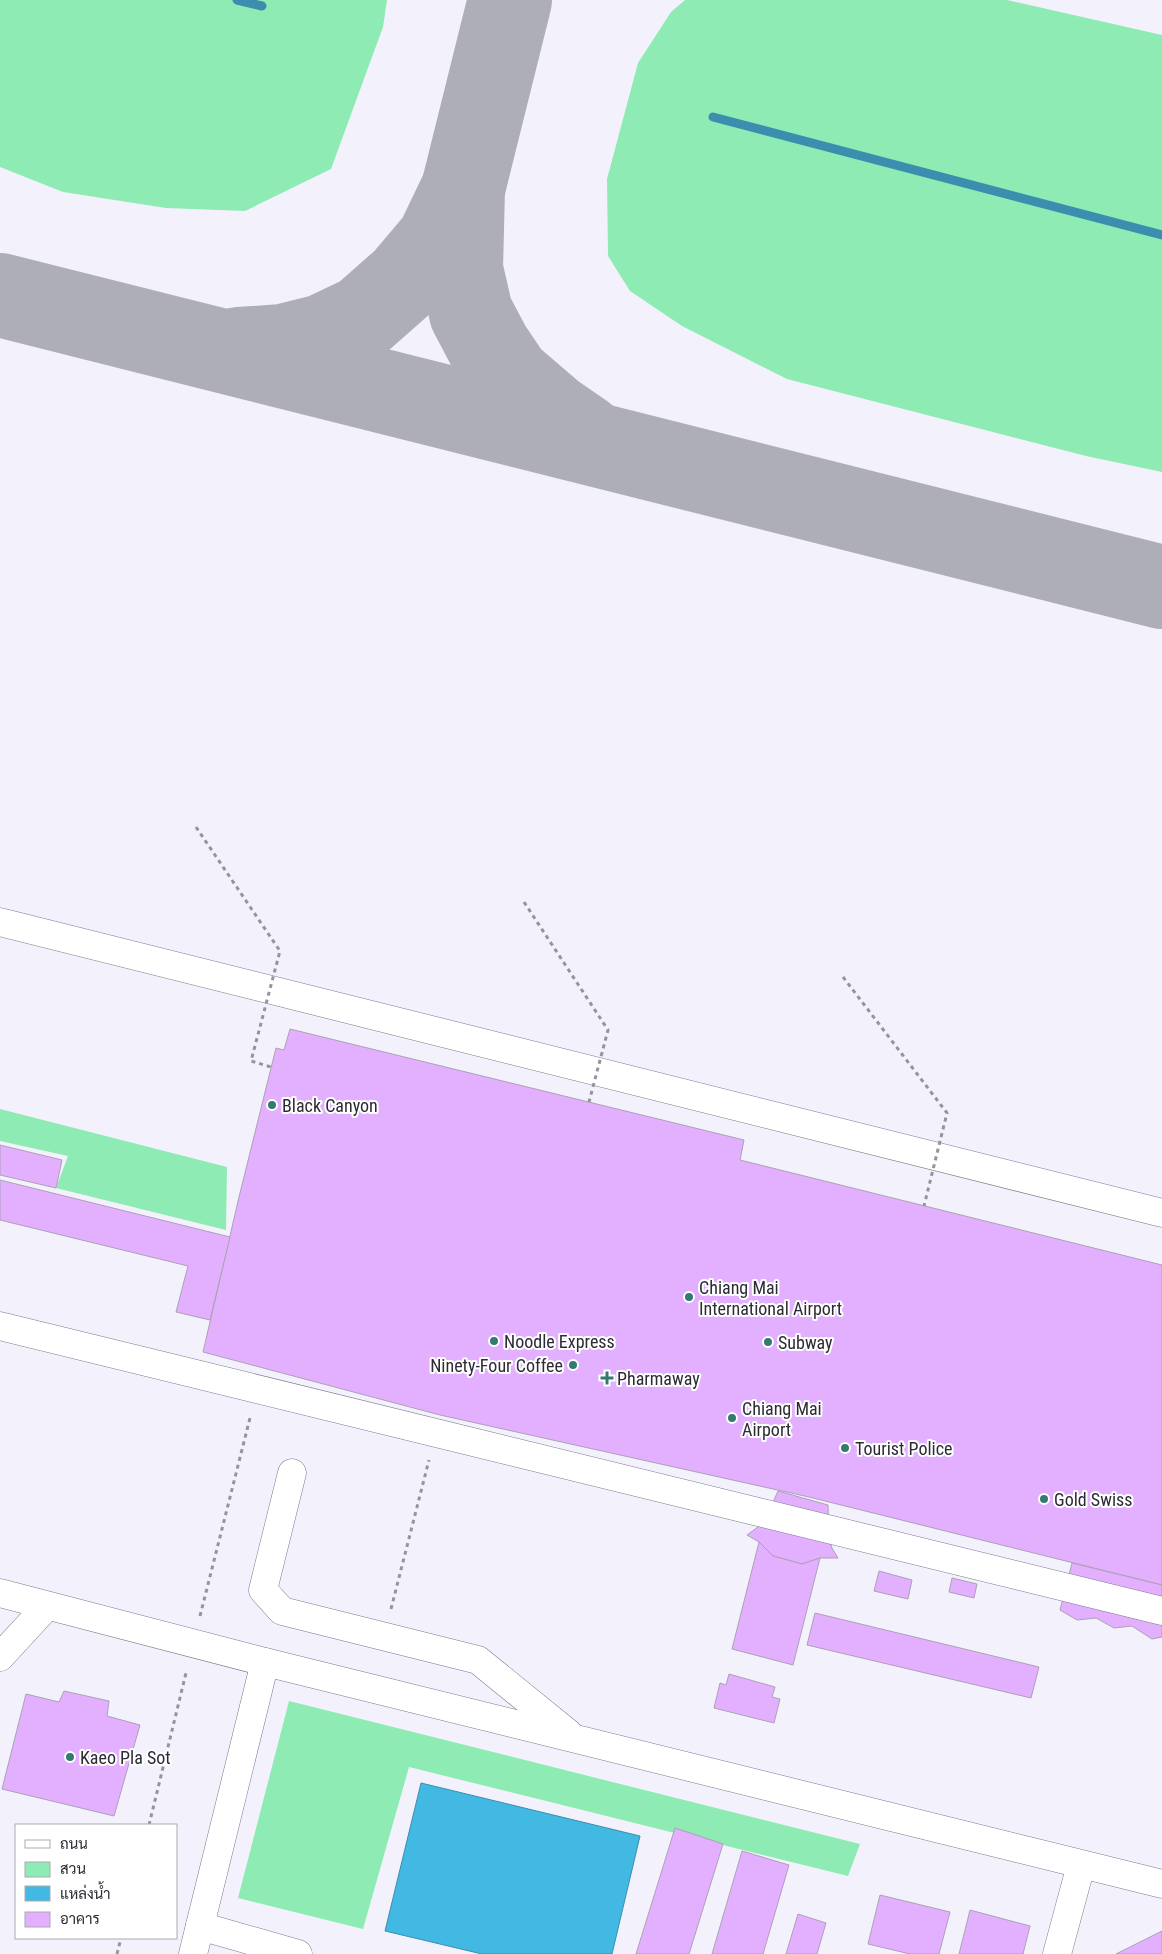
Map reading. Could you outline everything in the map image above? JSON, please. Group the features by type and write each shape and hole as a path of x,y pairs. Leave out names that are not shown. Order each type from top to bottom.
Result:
{"street":[{"path":"0,922 1162,1213"},
{"path":"0,1326 1162,1611"},
{"path":"292,1473 263,1590 282,1612 478,1660 575,1739"},
{"path":"0,1593 264,1662 1162,1884"},
{"path":"0,1657 47,1606"},
{"path":"193,1954 264,1662"},
{"path":"1057,1954 1081,1865"},
{"path":"200,1926 298,1954"}],"path":[{"path":"196,827 280,951 251,1061 271,1067"},
{"path":"524,902 608,1030 589,1102"},
{"path":"843,977 947,1113 924,1206"},
{"path":"385,1637 436,1432"},
{"path":"117,1954 121,1939"}],"green space":[{"path":"0,0 387,0 383,27 331,169 245,211 166,208 63,192 0,167"},
{"path":"685,0 1007,0 1162,35 1162,472 1086,456 787,379 682,326 630,291 608,256 607,179 638,63 671,12"},
{"path":"0,1109 227,1167 226,1230 56,1188 68,1156 0,1141"},
{"path":"289,1701 860,1844 848,1876 409,1767 363,1929 238,1898"}],"water":[{"path":"421,1783 640,1836 612,1954 482,1954 385,1931"}],"building":[{"name":"Chiang Mai International Airport","path":"290,1029 744,1140 740,1160 1162,1265 1162,1585 809,1497 440,1415 203,1352 276,1048 284,1050"},
{"path":"0,1145 62,1160 56,1188 0,1175"},
{"path":"0,1180 230,1237 210,1320 176,1312 188,1266 0,1220"},
{"path":"778,1491 828,1505 829,1538 838,1558 820,1558 802,1564 773,1556 759,1542 747,1535 758,1527 767,1516"},
{"path":"759,1542 773,1556 802,1564 820,1558 793,1665 732,1649"},
{"path":"1072,1563 1162,1585 1162,1637 1152,1639 1132,1626 1114,1628 1096,1618 1077,1620 1060,1610"},
{"path":"879,1571 912,1580 908,1599 874,1591"},
{"path":"952,1578 977,1584 974,1598 949,1592"},
{"path":"815,1613 1039,1667 1031,1698 807,1645"},
{"path":"729,1674 775,1687 772,1697 780,1699 774,1723 714,1708 720,1683 726,1685"},
{"name":"Kaeo Pla Sot","path":"64,1691 109,1701 107,1716 140,1725 114,1816 2,1789 26,1694 59,1702"},
{"path":"675,1828 723,1844 689,1954 636,1954"},
{"path":"742,1851 789,1865 763,1954 712,1954"},
{"path":"880,1895 950,1912 939,1954 910,1954 868,1944"},
{"path":"970,1910 1030,1926 1023,1954 959,1954"},
{"path":"798,1914 826,1923 817,1954 786,1954"},
{"path":"1162,1931 1162,1954 1116,1954"}],"waterway":[{"path":"237,0 262,6"},
{"path":"713,117 1162,235"}],"taxiway":[{"path":"510,0 463,189 461,269 471,313 489,347 510,378 552,414 584,436"},
{"path":"239,349 283,346 323,336 363,317 405,280 438,241 463,189"},
{"path":"0,295 1162,587"}],"place":[{"name":"Black Canyon","path":"272,1105"},
{"name":"Chiang Mai International Airport","path":"689,1297"},
{"name":"Noodle Express","path":"494,1341"},
{"name":"Subway","path":"768,1342"},
{"name":"Ninety-Four Coffee","path":"573,1365"},
{"name":"Pharmaway","path":"607,1378"},
{"name":"Chiang Mai Airport","path":"732,1418"},
{"name":"Tourist Police","path":"845,1448"},
{"name":"Gold Swiss","path":"1044,1499"},
{"name":"Kaeo Pla Sot","path":"70,1757"}]}
